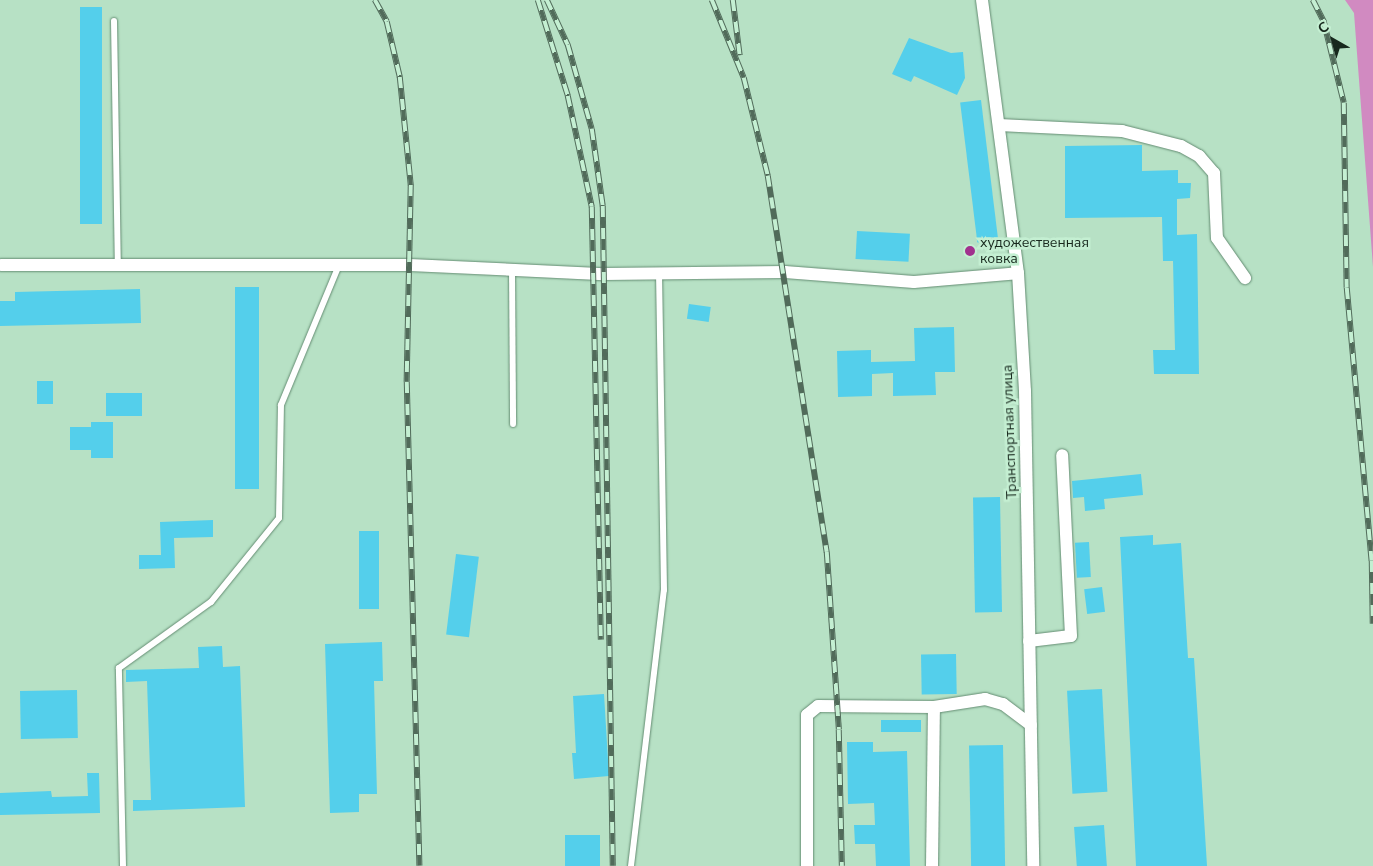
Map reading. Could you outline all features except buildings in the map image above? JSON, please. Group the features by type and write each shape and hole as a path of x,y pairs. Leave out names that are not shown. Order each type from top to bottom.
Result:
{"street":[{"name":"Транспортная улица","path":"982,0 1018,273 1025,391 1033,866"},
{"path":"999,126 1122,131 1181,146 1199,156 1214,173 1217,238 1245,278"},
{"path":"0,265 338,265 659,272 785,272 914,282 1018,273"},
{"path":"1029,640 1071,636 1062,455"},
{"path":"807,866 807,715 818,706 934,708 985,698 1003,704 1031,725"},
{"path":"932,866 934,708"}],"lane":[{"path":"114,21 118,265"},
{"path":"123,866 119,668 211,602 279,518 281,405 338,265"},
{"path":"512,269 513,424"},
{"path":"631,866 664,590 659,272"}],"shaded area":[{"path":"1345,0 1373,0 1373,267 1354,13"}],"railway":[{"path":"375,0 387,22 400,77 411,185 407,382 420,866"},
{"path":"538,0 568,96 592,207 601,640"},
{"path":"547,0 568,45 592,129 603,206 613,866"},
{"path":"712,0 744,78 768,176 827,552 839,730 842,866"},
{"path":"733,0 740,56"},
{"path":"1313,0 1324,22 1344,103 1347,288 1372,561 1373,624"}],"place":[{"name":"художественная ковка","path":"970,251"}]}
